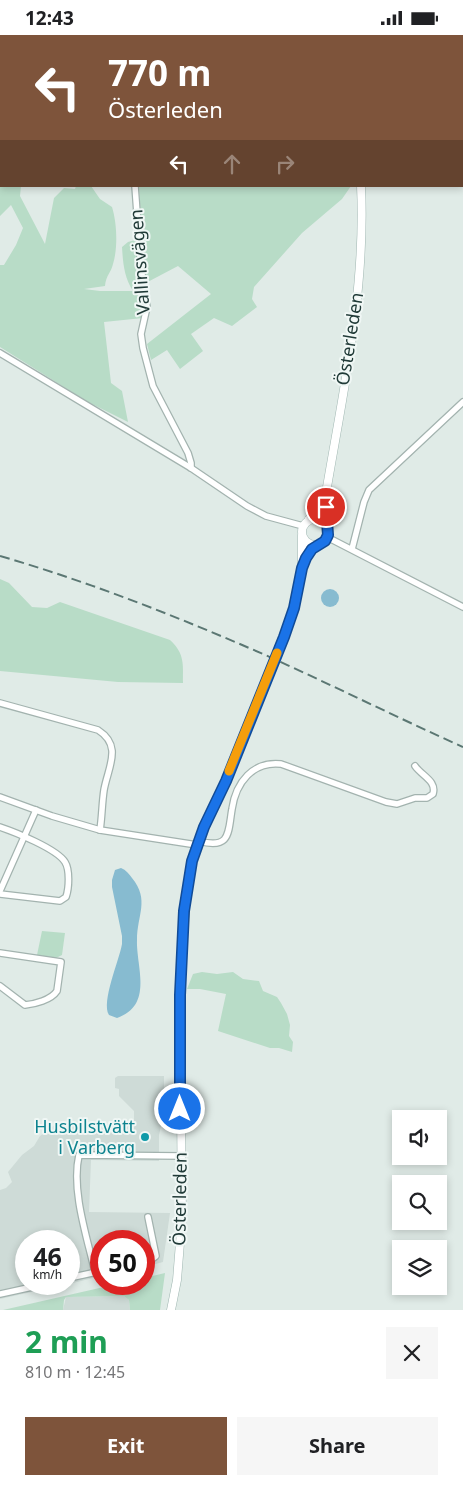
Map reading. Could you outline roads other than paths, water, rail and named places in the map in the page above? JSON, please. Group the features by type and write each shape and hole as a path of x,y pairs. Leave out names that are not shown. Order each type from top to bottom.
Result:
{"main road":[{"name":"Österleden","path":"171,1310 177,1280 181,1241 180,995 184,911 189,877 198,843 226,781 294,608 302,568 303,527 317,513 324,502 358,297 361,251 361,187"},
{"name":"Österleden","path":"302,568 308,555 328,533 326,491"},
{"path":"309,519 316,518 322,520 328,533"},
{"path":"302,536 308,543 320,544"}],"street":[{"name":"Vallinsvägen","path":"135,187 142,268 148,307 141,333 143,348 153,386 188,453 191,468"},
{"path":"0,353 191,468 257,512 303,527"},
{"path":"352,549 369,490 463,402"},
{"path":"328,533 352,549 463,607"},
{"path":"0,703 98,730 108,739 113,753 104,791 100,830"},
{"path":"0,797 100,830 213,844 224,839 230,828 232,807 242,782 249,772 262,765 281,763 386,802 397,804 433,795 433,783 415,766"},
{"path":"0,827 24,836 64,861 68,875 66,897 60,901 0,892 24,836 36,810"},
{"path":"0,953 61,962 57,991 55,995 49,998 25,1005 0,986"},
{"path":"90,1240 77,1188 79,1155 182,1156"},
{"path":"148,1217 151,1230"},
{"path":"0,1294 15,1291"}],"water":[{"path":"330,589 336,592 339,598 336,604 330,607 324,604 321,598 324,592"},
{"path":"121,868 131,877 140,893 141,908 137,951 140,984 136,1004 128,1012 117,1018 109,1015 107,1001 122,944 112,887 115,870"}],"railway":[{"path":"0,556 100,589 199,627 288,665 463,747"}],"place":[{"name":"Husbilstvätt i Varberg","path":"145,1137"}]}
